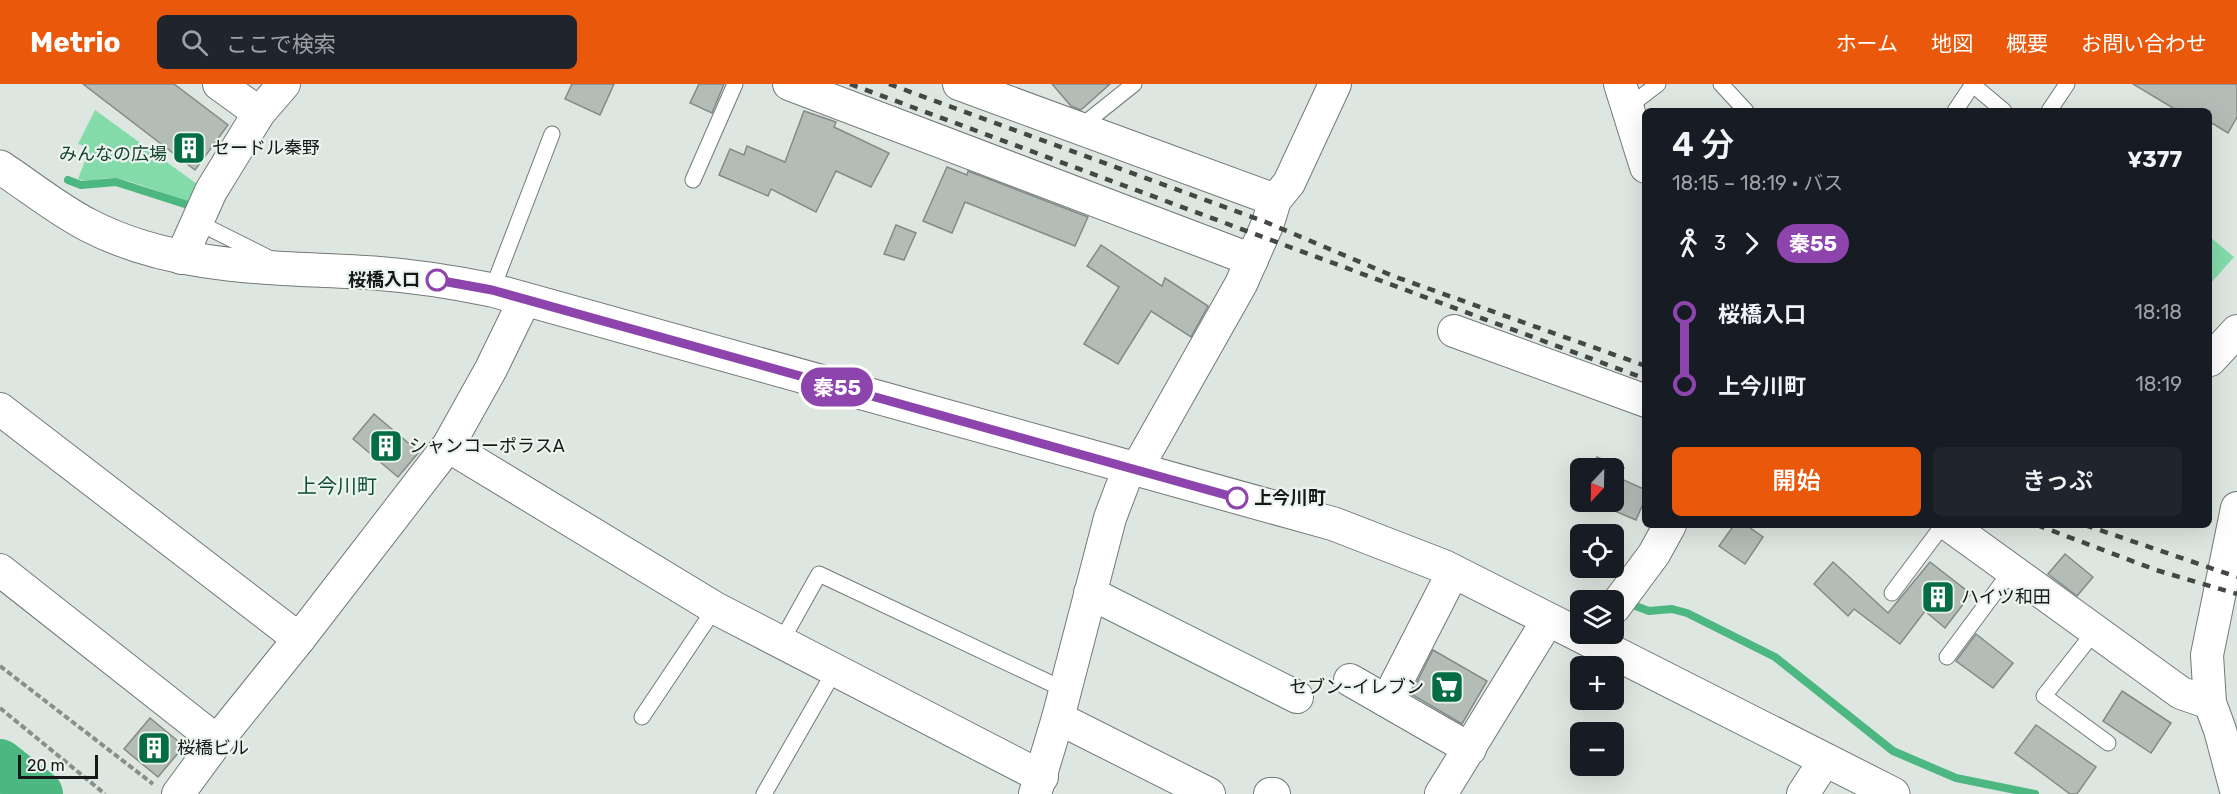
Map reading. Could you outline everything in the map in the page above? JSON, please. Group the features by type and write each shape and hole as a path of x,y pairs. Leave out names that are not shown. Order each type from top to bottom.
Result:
{"street":[{"path":"219,84 258,113"},
{"path":"181,258 211,191 258,113 284,84"},
{"path":"789,84 1252,260"},
{"path":"959,84 1275,200"},
{"path":"448,447 715,608 835,670 1039,785 1110,518 1132,469 1241,284 1275,200 1289,183 1335,84"},
{"path":"1624,96 1642,154"},
{"path":"5,174 87,225 181,258 234,265 376,273 446,281 492,290 1334,524 1453,572 1570,629"},
{"path":"167,791 217,741 448,447 492,369 525,299"},
{"path":"1454,331 1642,400"},
{"path":"2212,358 2237,331"},
{"path":"0,410 299,639"},
{"path":"2237,508 2207,655 2210,703 2220,730 2237,794"},
{"path":"1624,594 1654,554 1668,528"},
{"path":"1953,528 2181,693 2210,703"},
{"path":"0,570 217,741"},
{"path":"1387,701 1453,572"},
{"path":"1090,593 1297,697"},
{"path":"1441,794 1548,620"},
{"path":"1601,644 1893,794"},
{"path":"1350,680 1470,749"},
{"path":"1061,704 1209,794"},
{"path":"1803,794 1825,760"}],"lane":[{"path":"693,180 735,84"},
{"path":"1079,128 1134,84"},
{"path":"1624,96 1658,84"},
{"path":"1721,84 1743,108"},
{"path":"1956,108 1972,84 2000,108"},
{"path":"2051,108 2067,84"},
{"path":"492,290 552,134"},
{"path":"197,222 289,269"},
{"path":"1892,593 1941,528"},
{"path":"1947,657 2011,571"},
{"path":"781,642 819,574 1061,704"},
{"path":"642,717 715,608"},
{"path":"2095,631 2044,696 2108,743"},
{"path":"764,794 835,670"}],"path":[{"path":"0,666 167,791"},
{"path":"0,708 105,794"}],"green space":[{"name":"みんなの広場","path":"95,110 201,187 194,204 120,179 78,179 90,148 78,144"},
{"path":"2212,239 2234,257 2212,282"}],"building":[{"name":"セードル秦野","path":"83,84 174,84 228,125 195,170"},
{"path":"572,84 614,84 600,115 565,99"},
{"path":"699,84 724,84 712,113 690,103"},
{"path":"1052,84 1110,84 1081,110 1071,106"},
{"path":"2133,84 2237,84 2237,117 2228,133 2212,123 2212,108 2173,108"},
{"path":"804,111 836,122 834,127 889,153 871,187 836,171 816,212 771,189 768,196 719,175 730,149 744,155 747,146 785,162"},
{"path":"947,167 967,175 968,171 1088,217 1075,246 965,202 952,233 923,221"},
{"path":"896,225 916,233 904,260 884,254"},
{"path":"1101,245 1162,286 1165,278 1208,306 1191,337 1151,311 1118,364 1084,344 1119,287 1087,266"},
{"name":"シャンコーポラスA","path":"374,414 419,452 398,477 353,439"},
{"path":"1624,480 1642,488 1642,506 1636,520 1617,512 1624,512"},
{"path":"1732,528 1750,528 1763,537 1745,564 1719,546"},
{"path":"2065,554 2093,577 2077,596 2048,574"},
{"path":"1833,562 1888,613 1930,562 1971,594 1945,628 1925,611 1900,644 1854,609 1848,616 1814,584"},
{"path":"1976,634 2013,663 1993,688 1956,661"},
{"name":"セブン-イレブン","path":"1433,650 1487,681 1462,724 1411,694"},
{"path":"2122,691 2171,723 2151,753 2103,721"},
{"name":"桜橋ビル","path":"150,718 184,746 158,777 124,749"},
{"path":"2036,725 2096,767 2077,794 2070,794 2015,753"}],"waterway":[{"path":"68,180 81,185 116,182 191,206"},
{"path":"1630,604 1649,611 1672,609 1687,613 1775,657 1893,751 1956,778 2035,794"},
{"path":"0,763 39,794"}],"railway":[{"path":"850,84 1642,378"},
{"path":"889,84 1268,223 1393,276 1642,365"},
{"path":"2045,528 2156,570 2237,594"},
{"path":"2094,528 2237,577"}],"bus line":[{"name":"秦55","path":"437,280 492,290 1237,498"}],"place":[{"name":"セードル秦野","path":"189,148"},
{"name":"桜橋入口","path":"437,280"},
{"name":"シャンコーポラスA","path":"386,446"},
{"name":"上今川町","path":"1237,498"},
{"name":"ハイツ和田","path":"1938,597"},
{"name":"セブン-イレブン","path":"1447,687"},
{"name":"桜橋ビル","path":"154,748"}],"district":[{"name":"上今川町","path":"337,486"}]}
